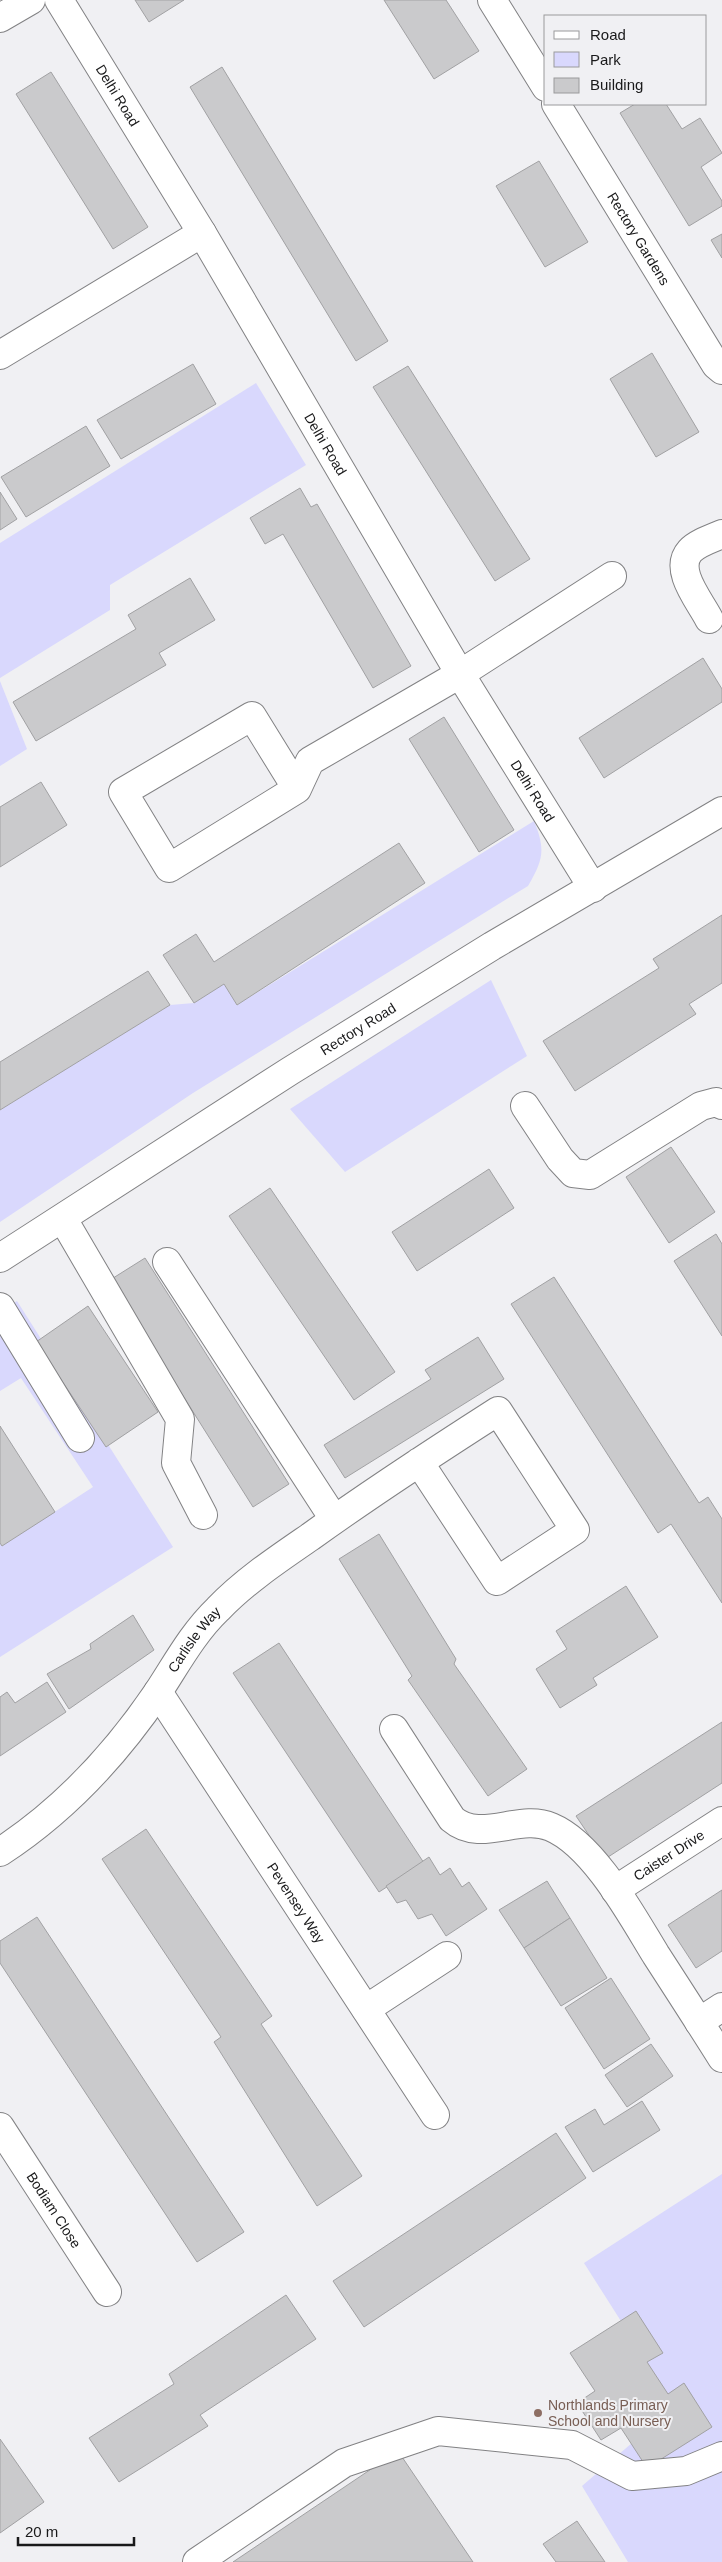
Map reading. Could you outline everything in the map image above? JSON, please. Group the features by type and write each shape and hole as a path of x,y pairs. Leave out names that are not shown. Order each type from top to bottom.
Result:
{"street":[{"path":"0,18 31,0"},
{"name":"Delhi Road","path":"59,0 202,232 460,674 592,888"},
{"path":"492,0 544,84"},
{"name":"Rectory Gardens","path":"557,105 716,365 722,370"},
{"path":"0,356 202,232"},
{"path":"709,619 684,573 685,559 691,549 722,534"},
{"path":"297,789 252,716 123,792 169,868 297,789 310,760 460,674 612,576"},
{"name":"Rectory Road","path":"0,1258 290,1071 722,811"},
{"path":"525,1106 560,1159 573,1173 590,1176 702,1106 716,1102 722,1105"},
{"path":"63,1219 180,1419 176,1463 203,1515"},
{"path":"167,1262 334,1519"},
{"path":"0,1307 80,1438"},
{"name":"Carlisle Way","path":"0,1852 33,1830 60,1806 109,1756 158,1692 198,1631 218,1609 262,1571 334,1519 419,1462 498,1411 575,1530 497,1581 419,1462"},
{"name":"Pevensey Way","path":"158,1692 435,2115"},
{"path":"394,1729 452,1819 461,1826 472,1829 528,1823 550,1826 574,1840 615,1890 722,2058"},
{"name":"Caister Drive","path":"615,1890 722,1821"},
{"path":"366,2009 447,1956"},
{"path":"699,2022 722,2007"},
{"name":"Bodiam Close","path":"0,2127 108,2292"},
{"path":"197,2562 344,2463 438,2431 572,2445 632,2476 686,2471 722,2456"}],"green space":[{"path":"256,383 306,465 110,585 110,610 0,678 0,543"},
{"path":"0,681 27,749 0,766"},
{"path":"534,821 540,840 541,855 540,862 528,886 193,1093 0,1222 0,1110 170,1005 194,1003 224,984 237,1005"},
{"path":"491,980 527,1056 345,1172 290,1109"},
{"path":"17,1301 173,1547 0,1657 0,1543 2,1546 93,1487 21,1378 0,1391 0,1312"},
{"path":"722,2174 722,2562 628,2562 582,2486 675,2406 584,2263"}],"building":[{"path":"135,0 184,0 149,22"},
{"path":"384,0 446,0 479,51 434,79"},
{"path":"222,67 388,341 356,361 190,87"},
{"path":"51,72 148,227 113,249 16,94"},
{"path":"633,105 667,105 682,129 700,118 722,153 701,167 722,201 722,206 689,226 620,113"},
{"path":"539,161 588,242 545,267 496,186"},
{"path":"722,234 722,258 711,240"},
{"path":"652,353 699,432 656,457 610,379"},
{"path":"193,364 216,404 121,459 97,420"},
{"path":"408,366 530,559 495,581 373,387"},
{"path":"86,426 110,466 26,517 1,477"},
{"path":"300,488 311,507 317,504 411,666 373,688 283,534 265,544 250,518"},
{"path":"0,492 17,519 0,530"},
{"path":"190,578 215,620 159,653 166,665 36,741 13,702 136,629 128,615"},
{"path":"703,658 722,689 722,702 604,778 579,738"},
{"path":"444,717 514,830 479,852 409,739"},
{"path":"41,782 67,825 0,867 0,807"},
{"path":"399,843 425,883 237,1005 224,984 194,1003 163,955 196,934 214,962"},
{"path":"722,915 722,983 689,1004 696,1014 575,1091 543,1041 659,968 653,959"},
{"path":"148,971 170,1005 0,1110 0,1062"},
{"path":"671,1147 715,1212 669,1243 626,1177"},
{"path":"489,1169 514,1208 417,1271 392,1232"},
{"path":"270,1188 395,1372 354,1400 229,1216"},
{"path":"716,1234 722,1244 722,1336 674,1261"},
{"path":"145,1258 289,1484 253,1507 110,1280"},
{"path":"554,1277 699,1503 708,1497 722,1519 722,1603 671,1524 658,1533 511,1304"},
{"path":"88,1306 158,1412 106,1447 36,1342"},
{"path":"478,1337 504,1379 345,1478 324,1445 431,1379 425,1370"},
{"path":"0,1426 55,1512 2,1546 0,1543"},
{"path":"379,1534 456,1659 454,1664 527,1769 488,1796 408,1680 412,1676 339,1559"},
{"path":"626,1586 658,1637 593,1678 597,1685 560,1708 536,1669 567,1649 556,1631"},
{"path":"133,1615 154,1650 69,1709 47,1674 91,1649 90,1644"},
{"path":"279,1643 424,1863 379,1892 233,1673"},
{"path":"47,1682 66,1712 0,1756 0,1697 7,1692 15,1703"},
{"path":"722,1722 722,1783 605,1859 576,1816"},
{"path":"146,1829 272,2016 261,2024 362,2176 317,2206 214,2042 221,2037 102,1859"},
{"path":"429,1857 440,1875 450,1868 462,1887 469,1882 487,1909 446,1936 432,1914 418,1919 406,1900 397,1903 386,1886"},
{"path":"547,1881 570,1918 524,1948 499,1910"},
{"path":"722,1890 722,1951 696,1968 668,1925"},
{"path":"37,1917 244,2232 197,2262 0,1963 0,1941"},
{"path":"570,1918 607,1978 561,2006 524,1948"},
{"path":"611,1978 650,2039 604,2069 565,2008"},
{"path":"651,2044 673,2076 627,2107 605,2075"},
{"path":"642,2101 660,2130 593,2172 565,2127 595,2109 604,2125"},
{"path":"556,2133 586,2178 364,2327 333,2281"},
{"path":"286,2295 316,2339 200,2415 208,2426 119,2482 89,2438 174,2384 169,2374"},
{"path":"636,2311 663,2353 647,2362 668,2394 684,2383 712,2427 647,2468 621,2428 601,2440 577,2403 595,2391 570,2353"},
{"path":"0,2439 44,2502 0,2533"},
{"path":"398,2451 473,2562 233,2562"},
{"path":"577,2521 605,2562 556,2562 543,2544"}],"place":[{"name":"Northlands Primary School and Nursery","path":"538,2413"}]}
